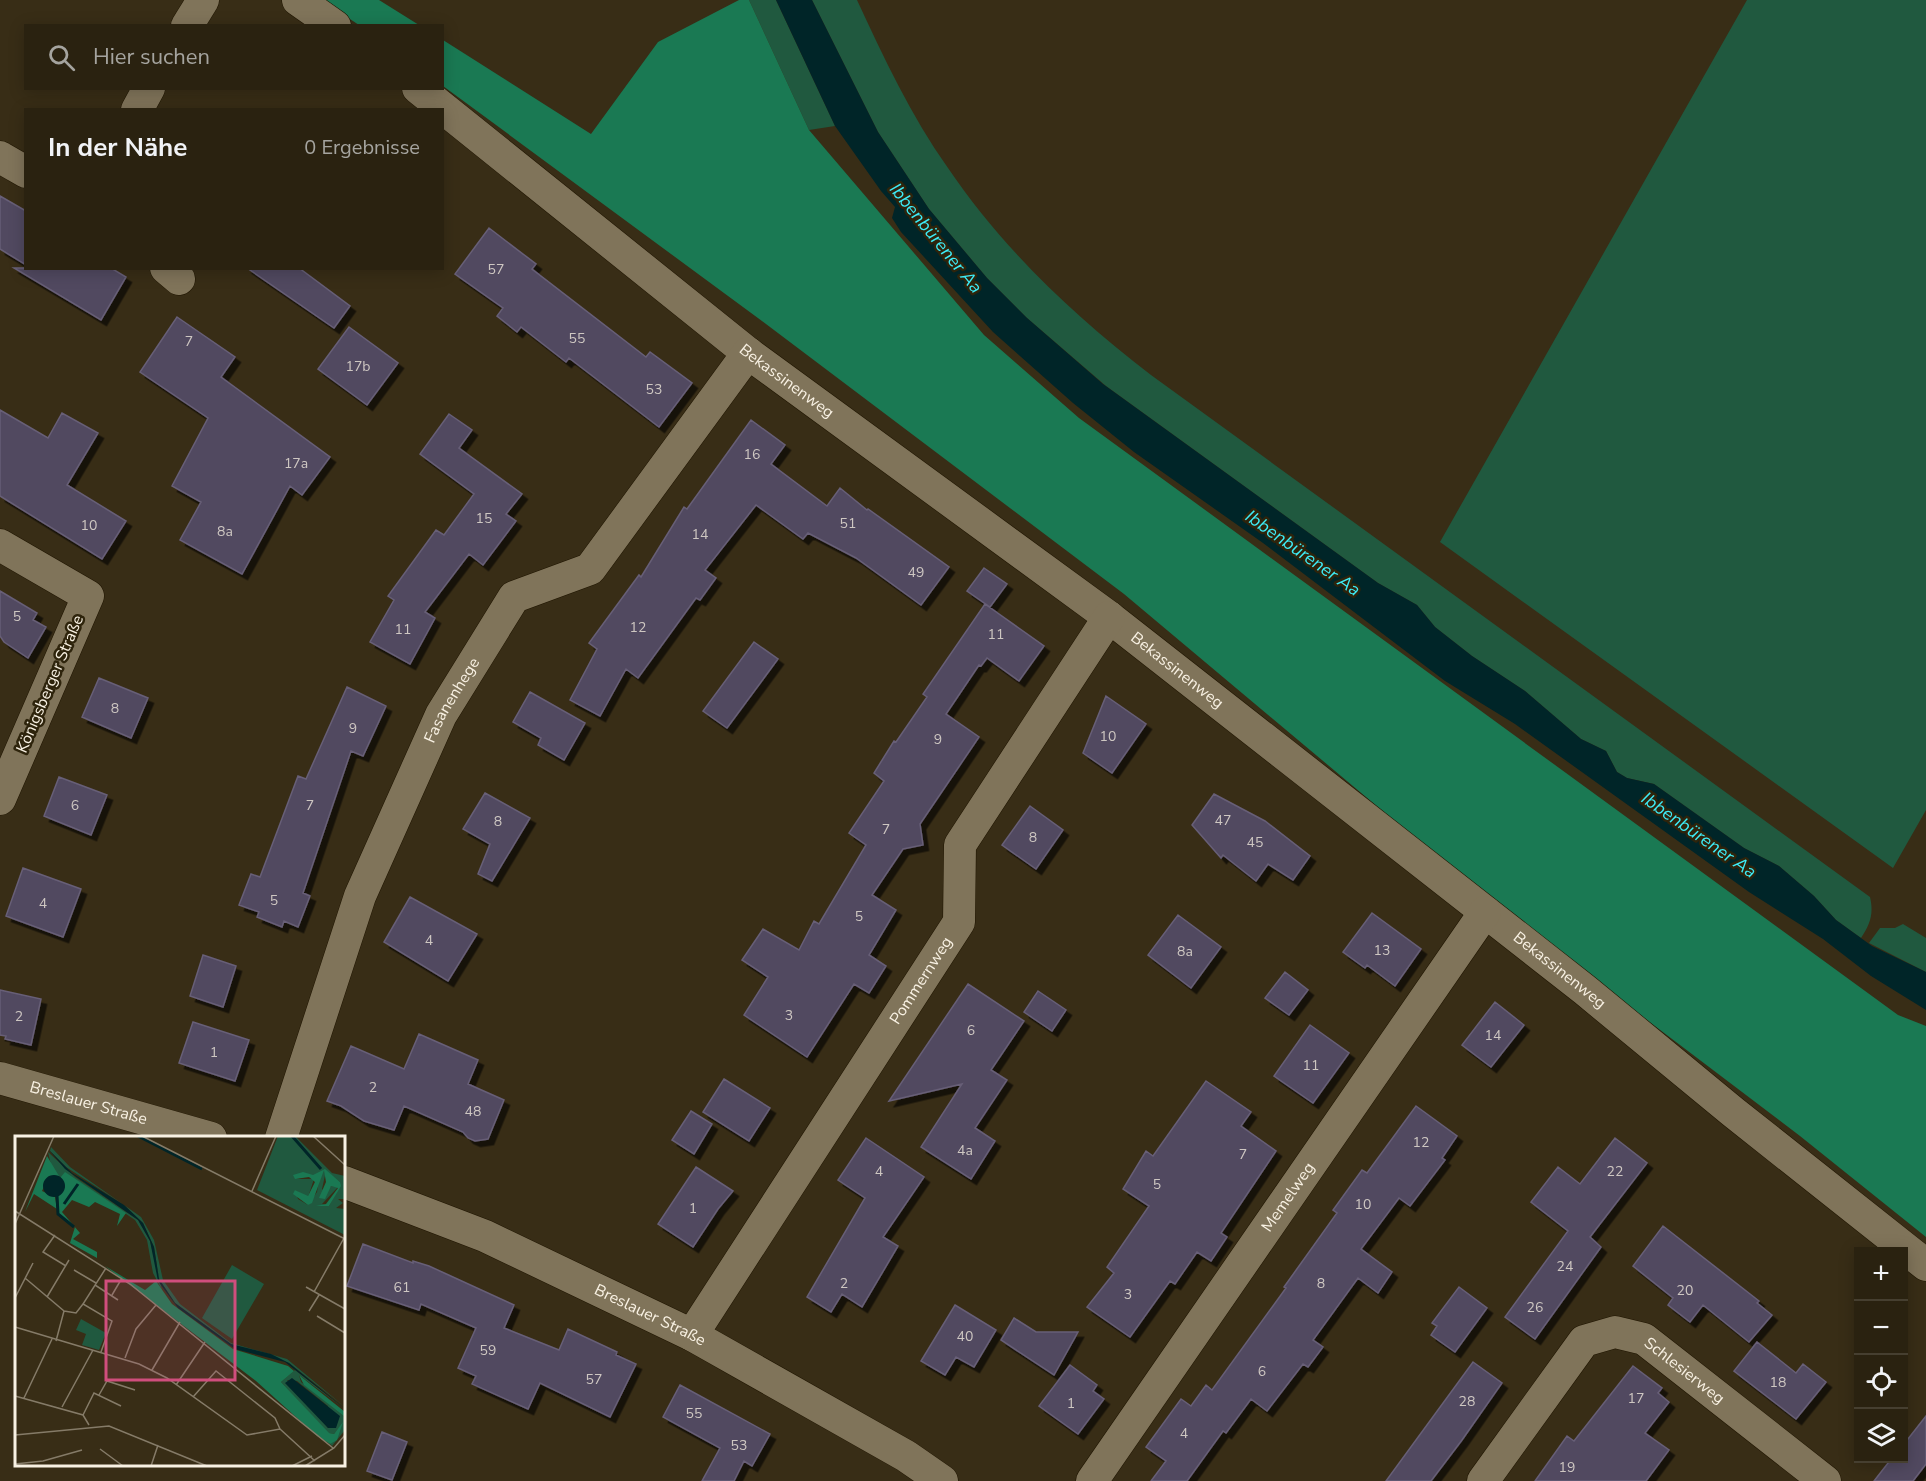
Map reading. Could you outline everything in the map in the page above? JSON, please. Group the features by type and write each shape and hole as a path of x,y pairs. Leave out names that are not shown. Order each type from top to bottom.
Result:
{"street":[{"path":"188,24 203,0"},
{"path":"298,0 332,24"},
{"path":"138,108 148,90"},
{"name":"Bekassinenweg","path":"420,90 443,108"},
{"name":"Bekassinenweg","path":"444,109 748,353 1109,617 1585,990 1733,1113 1926,1265"},
{"path":"0,157 24,171"},
{"name":"Fasanenhege","path":"281,1136 360,896 441,716 514,597 590,569 748,353"},
{"name":"Königsberger Straße","path":"0,545 88,596 0,799"},
{"name":"Pommernweg","path":"692,1335 959,922 960,845 1109,617"},
{"name":"Memelweg","path":"1092,1481 1485,912"},
{"name":"Breslauer Straße","path":"0,1078 207,1136"},
{"name":"Breslauer Straße","path":"345,1182 485,1236 692,1335 906,1456 942,1481"},
{"name":"Schlesierweg","path":"1483,1481 1584,1341 1615,1332 1644,1339 1825,1481"}],"green space":[{"path":"321,0 379,0 417,24 357,24"},
{"path":"739,0 749,0 809,130 984,335 1079,418 1898,1015 1926,1026 1926,1237 1800,1136 1490,901 1124,594 766,324 444,87 444,41 591,134 658,42"},
{"path":"749,0 776,0 835,126 809,130"},
{"path":"812,0 857,0 910,107 948,168 969,198 1016,254 1067,305 1151,375 1870,897 1872,909 1870,919 1861,938 1836,920 1814,896 1779,866 1744,848 1654,784 1627,778 1617,772 1606,751 1581,739 1525,691 1472,656 1435,627 1417,605 1378,583 1106,386 1027,318 987,278 929,209 878,132"},
{"path":"1747,0 1926,0 1926,810 1893,868 1440,542"},
{"path":"1903,924 1926,938 1926,972 1869,943 1880,928 1895,928"}],"water":[{"name":"Ibbenbürener Aa","path":"776,0 812,0 878,132 929,209 987,278 1027,318 1103,384 1378,583 1417,605 1435,627 1472,656 1525,691 1581,739 1606,751 1617,772 1627,778 1654,784 1744,848 1779,866 1814,896 1836,920 1872,946 1926,972 1926,1010 1871,976 1823,939 1749,892 1515,724 1445,681 1263,543 1134,452 1073,403 993,332 901,232 892,218 895,207 835,126"}],"building":[{"path":"0,196 24,210 24,264 0,249"},
{"path":"489,228 536,264 532,269 646,357 650,352 692,383 659,427 569,358 566,362 521,327 517,332 497,316 503,308 455,274"},
{"path":"14,268 24,268 24,270 114,270 126,277 101,320"},
{"path":"250,270 302,270 350,306 334,328"},
{"path":"177,317 235,357 221,377 330,457 302,495 290,486 242,574 180,540 201,502 172,486 208,418 140,372"},
{"path":"349,327 398,363 367,405 318,369"},
{"path":"0,410 48,438 62,413 98,433 67,485 126,521 102,559 0,496"},
{"path":"449,414 472,430 459,448 522,494 506,514 516,521 483,565 469,554 425,612 435,618 410,664 370,642 394,600 388,596 436,530 444,535 474,494 420,454"},
{"path":"751,420 785,445 771,464 827,506 840,488 867,510 949,567 921,605 856,558 808,533 803,539 756,505 705,570 716,578 700,600 696,598 638,678 626,669 600,716 570,700 597,649 589,643 639,575 641,577 684,507 687,509"},
{"path":"984,568 1007,584 990,607 967,591"},
{"path":"0,591 37,613 33,620 46,627 28,658 4,642 0,636"},
{"path":"985,604 1044,646 1019,681 987,658 981,666 979,665 946,714 979,737 920,824 923,845 903,849 872,895 896,910 869,955 886,966 869,993 854,984 807,1057 744,1015 768,977 742,960 763,929 799,950 814,921 819,924 866,845 849,833 884,781 874,773 894,741 896,742 927,697 923,694"},
{"path":"754,642 778,659 727,728 703,711"},
{"path":"99,678 148,698 131,738 82,717"},
{"path":"347,687 386,706 363,756 351,751 303,893 310,896 298,927 284,921 282,927 257,917 259,912 239,905 251,874 260,877 298,776 306,779"},
{"path":"530,692 585,723 564,760 538,745 541,738 513,722"},
{"path":"1106,696 1146,724 1112,773 1083,753"},
{"path":"59,777 107,795 91,835 44,816"},
{"path":"485,793 530,818 492,881 478,874 490,844 463,829"},
{"path":"1214,794 1265,821 1310,856 1293,880 1268,864 1256,881 1223,855 1221,858 1192,825"},
{"path":"1030,806 1063,830 1036,869 1002,845"},
{"path":"23,868 81,889 63,937 6,916"},
{"path":"410,897 477,934 448,981 384,942"},
{"path":"1372,913 1421,949 1395,986 1367,965 1365,968 1343,952"},
{"path":"1178,915 1221,947 1191,988 1148,955"},
{"path":"203,955 236,966 223,1007 190,996"},
{"path":"1285,972 1308,990 1289,1015 1265,998"},
{"path":"968,984 1024,1021 991,1070 1007,1080 975,1128 995,1141 971,1179 921,1147 962,1084 889,1101"},
{"path":"0,990 41,999 31,1045 5,1039 6,1036 0,1035"},
{"path":"1038,991 1066,1010 1052,1031 1024,1012"},
{"path":"1495,1002 1524,1025 1491,1067 1462,1045"},
{"path":"193,1022 249,1040 235,1081 179,1063"},
{"path":"1310,1025 1349,1053 1313,1103 1274,1076"},
{"path":"419,1034 478,1060 468,1084 504,1100 488,1139 475,1141 463,1132 404,1106 394,1130 364,1121 341,1106 327,1101 351,1046 404,1069"},
{"path":"724,1079 770,1108 749,1141 703,1112"},
{"path":"1206,1081 1251,1112 1241,1126 1276,1151 1221,1233 1227,1237 1211,1261 1197,1252 1175,1284 1170,1281 1130,1337 1087,1307 1114,1273 1107,1267 1149,1206 1123,1189 1146,1151 1153,1156"},
{"path":"1416,1106 1457,1136 1442,1158 1445,1160 1410,1206 1399,1198 1361,1249 1392,1272 1378,1293 1358,1278 1313,1340 1323,1347 1308,1367 1303,1364 1267,1411 1251,1399 1226,1433 1223,1431 1187,1481 1151,1481 1166,1461 1146,1447 1181,1399 1191,1406 1206,1385 1212,1390 1337,1213 1333,1210 1362,1170 1367,1173"},
{"path":"691,1111 712,1124 694,1154 672,1140"},
{"path":"866,1138 924,1177 883,1237 898,1246 862,1307 842,1294 831,1312 807,1297 865,1198 838,1180"},
{"path":"1615,1138 1647,1163 1590,1237 1601,1247 1535,1339 1505,1317 1568,1231 1531,1202 1558,1167 1580,1184"},
{"path":"696,1167 733,1191 693,1247 658,1224"},
{"path":"1663,1226 1759,1301 1757,1303 1772,1315 1749,1342 1703,1305 1690,1322 1668,1305 1673,1298 1633,1266"},
{"path":"363,1244 413,1263 413,1261 429,1266 514,1305 504,1328 559,1350 568,1329 617,1352 616,1355 636,1364 610,1417 540,1383 528,1409 472,1384 476,1376 458,1368 476,1328 421,1304 419,1310 347,1286"},
{"path":"1459,1287 1487,1308 1455,1352 1431,1335 1437,1326 1432,1323"},
{"path":"955,1305 996,1330 974,1367 956,1357 945,1375 921,1361"},
{"path":"1014,1318 1036,1332 1078,1332 1054,1375 1001,1340"},
{"path":"1757,1342 1796,1373 1803,1364 1826,1382 1796,1419 1734,1371"},
{"path":"1473,1362 1502,1383 1462,1440 1431,1481 1386,1481"},
{"path":"1070,1365 1097,1385 1093,1391 1104,1399 1078,1434 1039,1406"},
{"path":"1633,1366 1662,1388 1658,1393 1669,1402 1645,1433 1669,1450 1646,1481 1535,1481 1567,1436 1574,1441"},
{"path":"680,1385 770,1434 752,1466 744,1461 734,1481 702,1481 720,1448 663,1417"},
{"path":"1926,1416 1926,1464 1913,1481 1874,1481 1888,1463 1908,1463 1908,1439"},
{"path":"382,1432 407,1442 392,1480 367,1471"}]}
